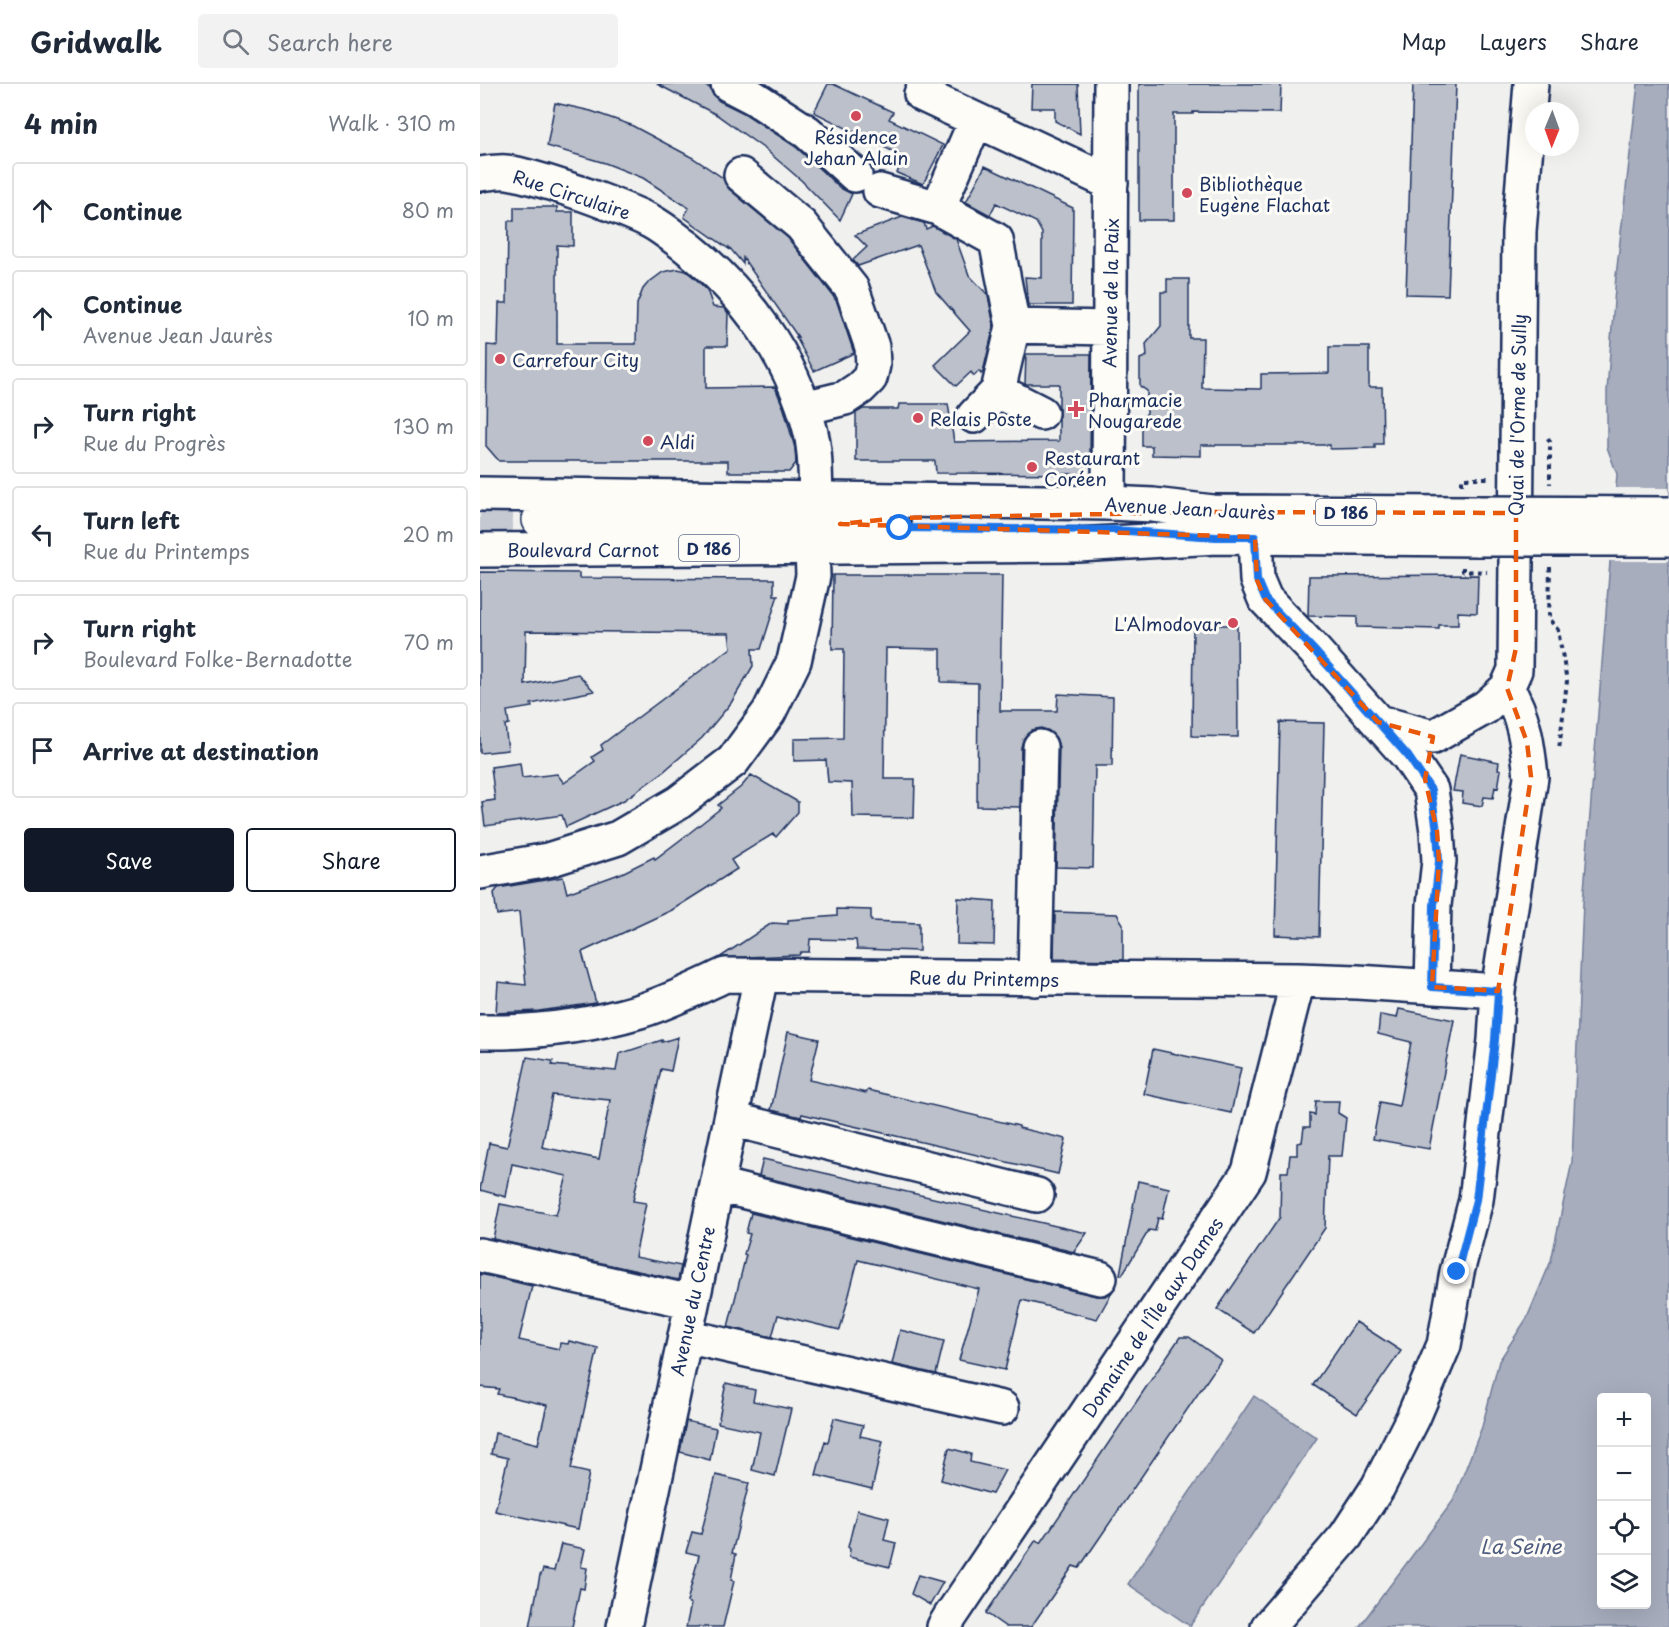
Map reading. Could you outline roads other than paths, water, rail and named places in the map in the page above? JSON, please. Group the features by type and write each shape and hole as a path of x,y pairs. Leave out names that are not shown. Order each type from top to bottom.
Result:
{"street":[{"path":"728,84 753,97 807,132 867,183 938,208 996,240 1013,326 998,391 974,416"},
{"name":"Avenue de la Paix","path":"1109,503 1111,84"},
{"name":"Quai de l'Orme de Sully","path":"1507,688 1515,669 1516,648 1519,231 1531,84"},
{"path":"921,94 1111,183"},
{"path":"938,208 976,120"},
{"name":"Rue Circulaire","path":"480,174 506,172 568,189 615,206 652,222 712,267 740,297 787,365 811,431 815,457 816,497"},
{"path":"741,175 801,225 852,289 872,347 873,365 870,378 860,388 845,398 804,408"},
{"path":"1013,326 1109,328"},
{"path":"998,391 1041,413"},
{"name":"D 186","path":"488,494 816,497"},
{"path":"816,497 875,520"},
{"name":"Avenue Jean Jaurès","path":"816,497 1153,505 1255,537 1479,526"},
{"name":"D 186","path":"1479,526 1669,514"},
{"name":"D 186","path":"840,524 937,517 1116,517 1214,524"},
{"name":"D 186","path":"538,520 1113,530 1214,524"},
{"name":"Avenue Jean Jaurès","path":"938,546 1078,545 1214,524 1479,526"},
{"name":"D 186","path":"1479,526 1669,539"},
{"path":"1255,537 1257,580 1265,599 1378,722 1425,779 1431,790 1439,861 1434,905 1432,987"},
{"name":"Boulevard Carnot","path":"480,550 938,546"},
{"path":"480,872 548,860 618,838 678,803 733,761 769,712 794,661 813,576 812,548"},
{"path":"1268,1627 1346,1536 1378,1487 1413,1418 1444,1345 1457,1272 1476,1200 1495,1040 1498,991 1531,777 1527,742 1515,701 1507,688 1486,707 1434,737 1378,722"},
{"path":"1425,779 1434,737"},
{"path":"1035,979 1040,747"},
{"name":"Rue du Printemps","path":"480,1032 540,1029 585,1023 639,1011 688,993 725,975 1298,980 1498,991"},
{"name":"Avenue du Centre","path":"624,1627 761,976"},
{"name":"Domaine de l'Île aux Dames","path":"944,1627 1250,1172 1298,980"},
{"path":"731,1119 1037,1195"},
{"path":"717,1185 1100,1278"},
{"path":"480,1255 692,1302"},
{"path":"685,1336 1002,1408"}],"water":[{"name":"La Seine","path":"1638,84 1669,84 1669,1627 1359,1627 1453,1501 1482,1427 1499,1361 1527,1318 1551,1261 1572,1162 1583,903 1617,474 1607,447 1607,391 1616,276"},
{"path":"1254,1396 1317,1438 1190,1626 1128,1584"}],"tunnel":[{"path":"480,518 539,520"}],"place":[{"name":"Résidence Jehan Alain","path":"856,116"},
{"name":"Bibliothèque Eugène Flachat","path":"1187,193"},
{"name":"Carrefour City","path":"500,359"},
{"name":"Pharmacie Nougarede","path":"1076,409"},
{"name":"Relais Poste","path":"918,418"},
{"name":"Aldi","path":"648,441"},
{"name":"Restaurant Coréen","path":"1032,467"},
{"name":"L'Almodovar","path":"1233,623"}]}
